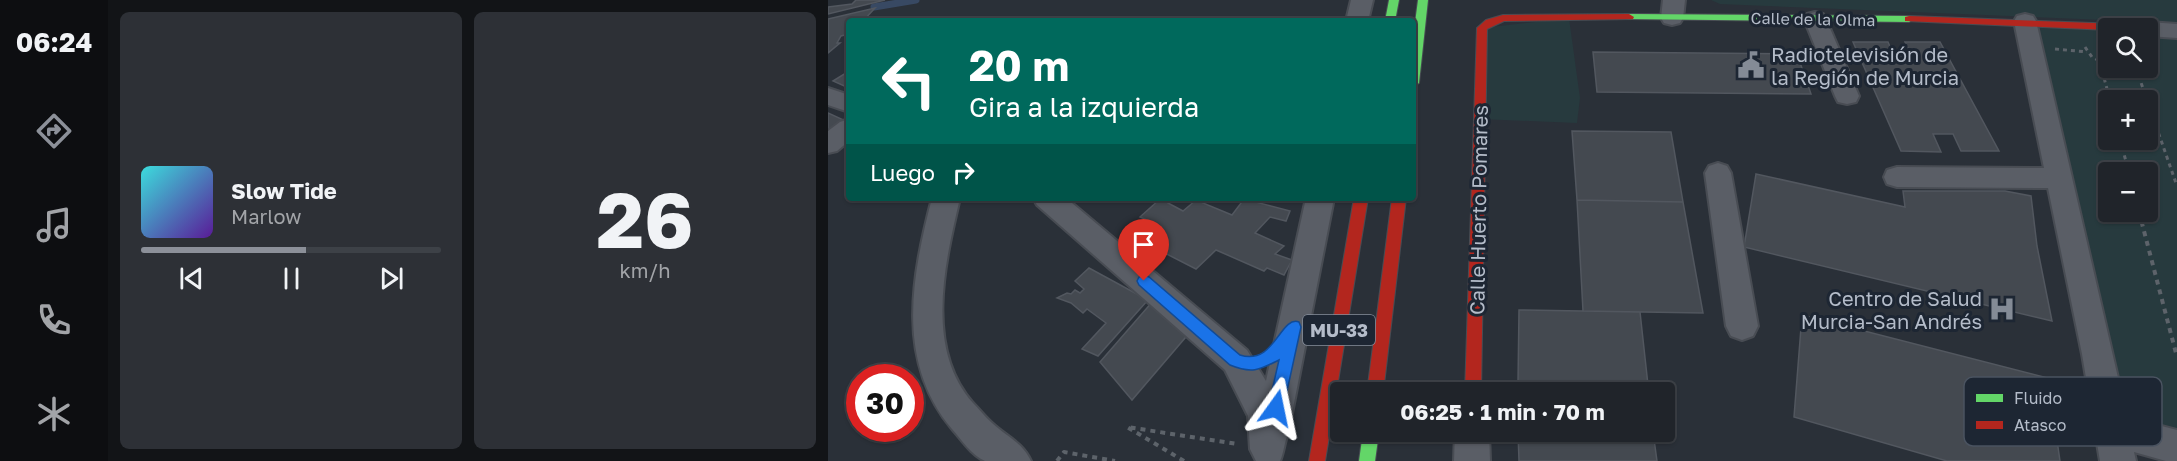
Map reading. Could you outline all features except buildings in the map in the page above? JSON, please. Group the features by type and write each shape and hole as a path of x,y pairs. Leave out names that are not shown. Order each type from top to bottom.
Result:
{"main road":[{"path":"1391,18 1394,0"},
{"path":"1416,59 1423,0"},
{"name":"Calle de la Olma","path":"1482,28 1490,22 1503,18 1673,9 2028,34 2098,31"},
{"name":"Calle Huerto Pomares","path":"1473,382 1482,28"},
{"name":"MU-33","path":"1317,461 1360,201"},
{"name":"MU-33","path":"1376,382 1399,201"},
{"path":"1367,461 1370,442"}],"street":[{"path":"1359,18 1362,0"},
{"path":"1815,19 1847,96"},
{"name":"Calle de la Olma","path":"2158,29 2177,30"},
{"path":"2028,34 2101,377"},
{"path":"828,96 846,103"},
{"path":"828,144 846,130"},
{"path":"1718,173 1742,326"},
{"path":"1896,177 2060,178"},
{"path":"945,201 933,247 927,300 927,343 936,374 954,406 976,431 1012,461"},
{"path":"1050,201 1236,360 1265,416 1266,455"},
{"path":"1266,455 1319,201"},
{"path":"1236,360 1256,364 1265,360 1283,346 1294,327"},
{"path":"1472,442 1472,461"},
{"path":"2115,446 2177,447"}],"path":[{"path":"2028,34 2087,52"},
{"path":"2158,133 2177,186"},
{"path":"2142,222 2177,357"},
{"path":"1184,461 1127,427 1266,455"},
{"path":"1057,461 1064,452 1115,461"}],"green space":[{"path":"1711,0 2177,0 2177,23 2158,22 2158,18 2098,20 1720,4"},
{"path":"1569,18 1580,98 1577,123 1480,119 1482,28"},
{"path":"2025,21 2098,25 2098,78 2158,78 2158,30 2177,31 2177,447 2162,443 2162,377 2101,377"}],"waterway":[{"path":"874,7 916,0"}],"traffic: fast":[{"path":"1391,18 1394,0"},
{"path":"1416,58 1423,0"},
{"path":"1629,17 1909,19"},
{"path":"1367,461 1370,442"}],"traffic: jam":[{"path":"1473,382 1482,28 1490,22 1503,18 1629,17"},
{"path":"1909,19 2098,26"},
{"path":"1317,461 1360,201"},
{"path":"1376,382 1399,201"}],"place":[{"name":"Radiotelevisión de la Región de Murcia","path":"1751,65"},
{"name":"Centro de Salud Murcia-San Andrés","path":"2002,309"}],"route":[{"path":"1144,281 1236,360 1256,364 1276,354 1294,327 1276,408"}]}
